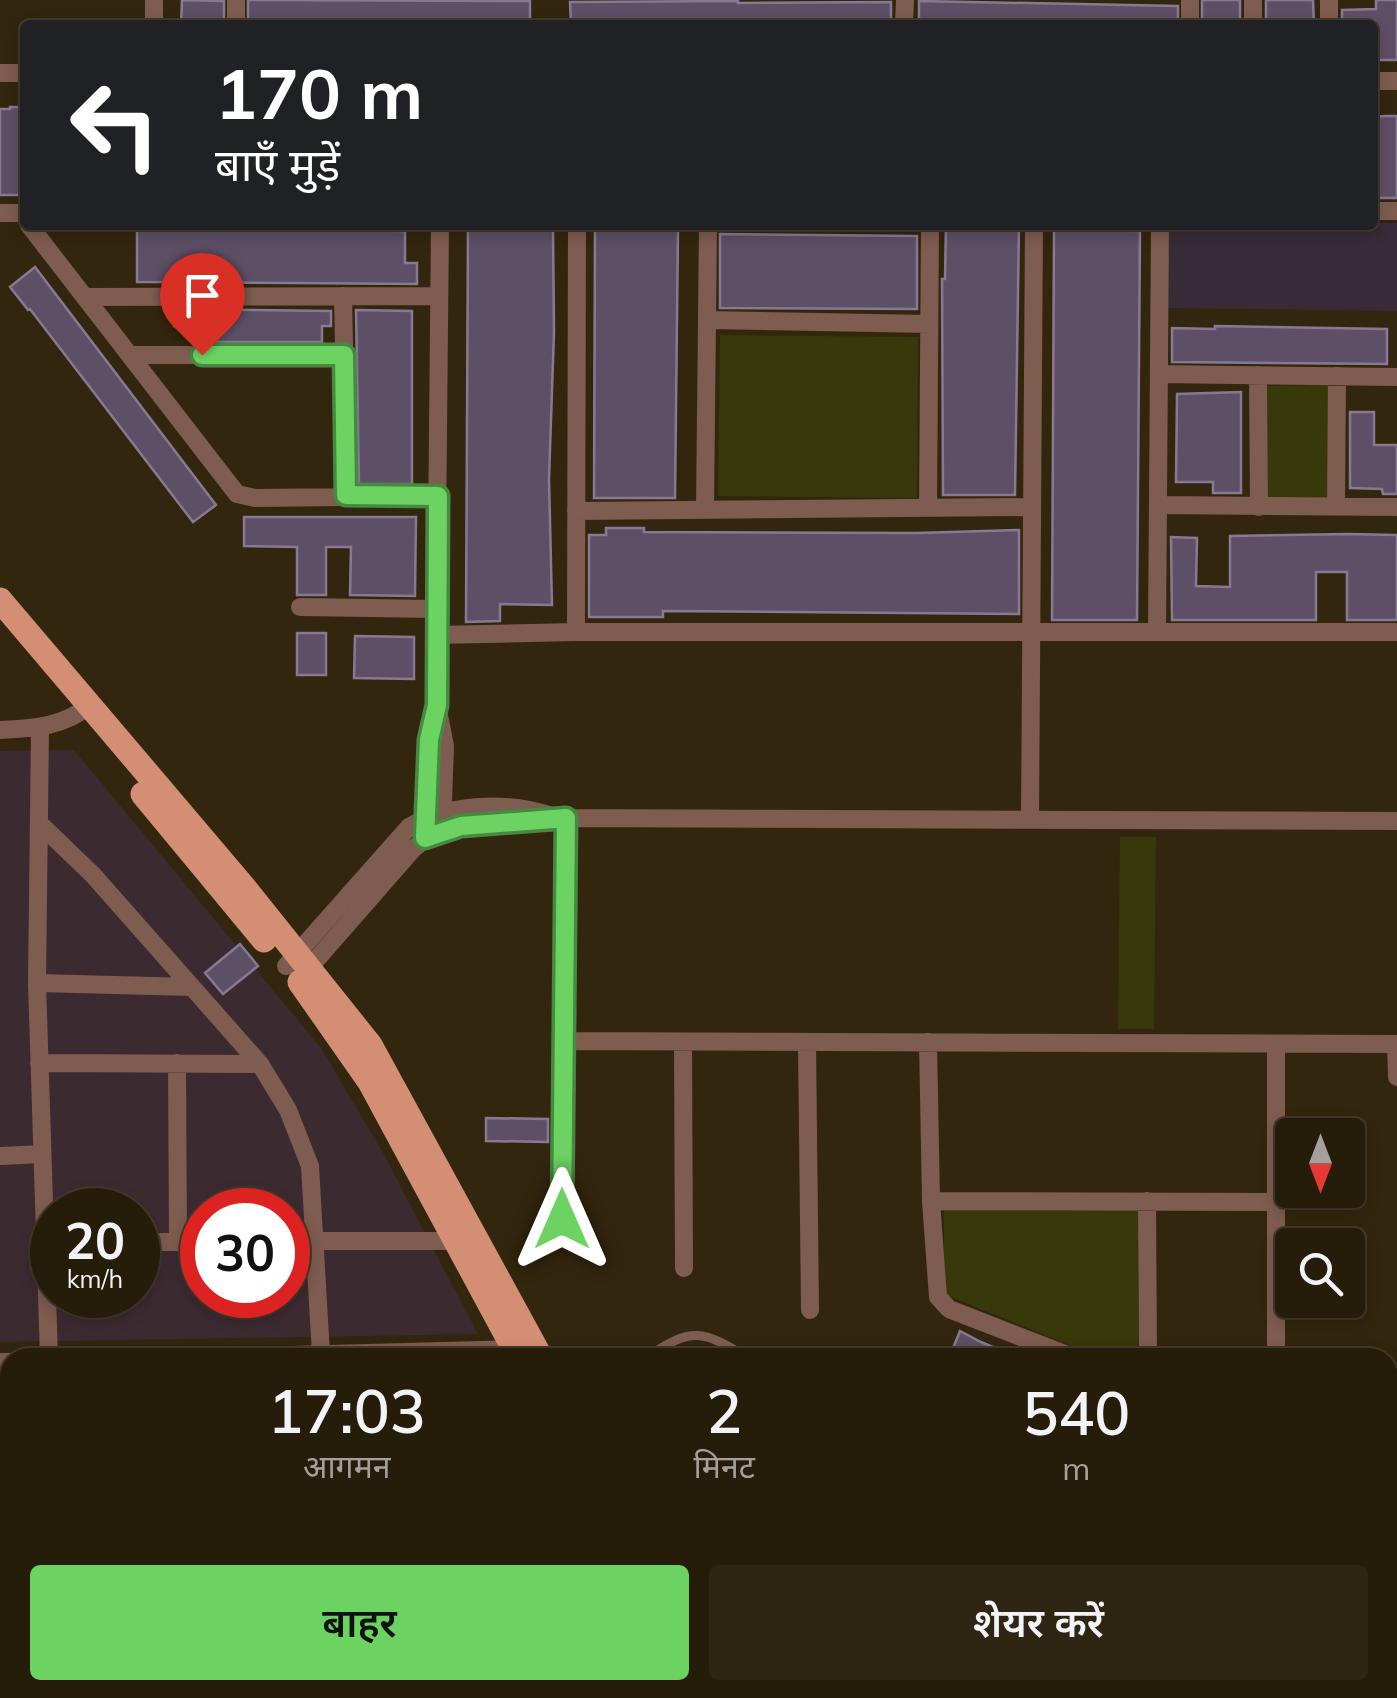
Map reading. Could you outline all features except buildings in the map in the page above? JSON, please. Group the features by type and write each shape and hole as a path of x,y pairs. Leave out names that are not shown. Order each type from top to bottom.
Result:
{"main road":[{"path":"0,600 84,711 298,967 370,1045 524,1348"},
{"path":"0,624 84,711"},
{"path":"298,967 370,1082 456,1241 524,1348"}],"street":[{"path":"34,230 237,494 255,498 438,496"},
{"path":"434,824 429,740 437,705 440,230"},
{"path":"576,632 577,230"},
{"path":"704,510 708,230"},
{"path":"928,508 930,230"},
{"path":"1030,820 1034,230"},
{"path":"1158,632 1160,230"},
{"path":"86,296 439,296"},
{"path":"343,296 346,495"},
{"path":"707,320 930,324"},
{"path":"132,356 344,355"},
{"path":"1160,374 1397,377"},
{"path":"1258,375 1258,506"},
{"path":"1336,506 1338,376"},
{"path":"1158,505 1397,507"},
{"path":"576,511 1032,506"},
{"path":"300,607 436,609"},
{"path":"436,636 576,632 1397,632"},
{"path":"0,730 40,728 84,711"},
{"path":"40,728 37,983 45,1188"},
{"path":"561,818 562,1219"},
{"path":"298,967 409,827 561,818 1397,821"},
{"path":"39,823 92,875 260,1064 288,1110 305,1150 312,1187 321,1348"},
{"path":"37,983 192,987"},
{"path":"562,1041 1397,1044 1397,1077"},
{"path":"683,1042 684,1268"},
{"path":"807,1042 810,1310"},
{"path":"928,1042 936,1287 943,1304 1051,1348"},
{"path":"1276,1044 1276,1118"},
{"path":"39,1063 260,1064"},
{"path":"160,1242 178,1242 177,1063"},
{"path":"0,1156 42,1154"},
{"path":"931,1201 1275,1202"},
{"path":"1147,1202 1148,1348"},
{"path":"1276,1208 1276,1348"},
{"path":"310,1241 456,1241"},
{"path":"48,1318 48,1348"}],"lane":[{"path":"663,1348 686,1334 701,1334 731,1348"}],"shaded area":[{"path":"1378,223 1397,223 1397,311 1168,308 1168,230 1378,230"},
{"path":"720,335 918,337 917,498 718,496"},
{"path":"1330,385 1331,499 1268,499 1267,386"},
{"path":"74,750 321,1048 382,1151 478,1334 0,1342 0,751"},
{"path":"1120,837 1156,837 1154,1029 1118,1029"},
{"path":"944,1208 1138,1208 1138,1348 1077,1348 944,1294"}],"route":[{"path":"202,355 344,355 346,495 438,496 437,705 429,740 425,838 461,826 566,818 562,1219"}]}
